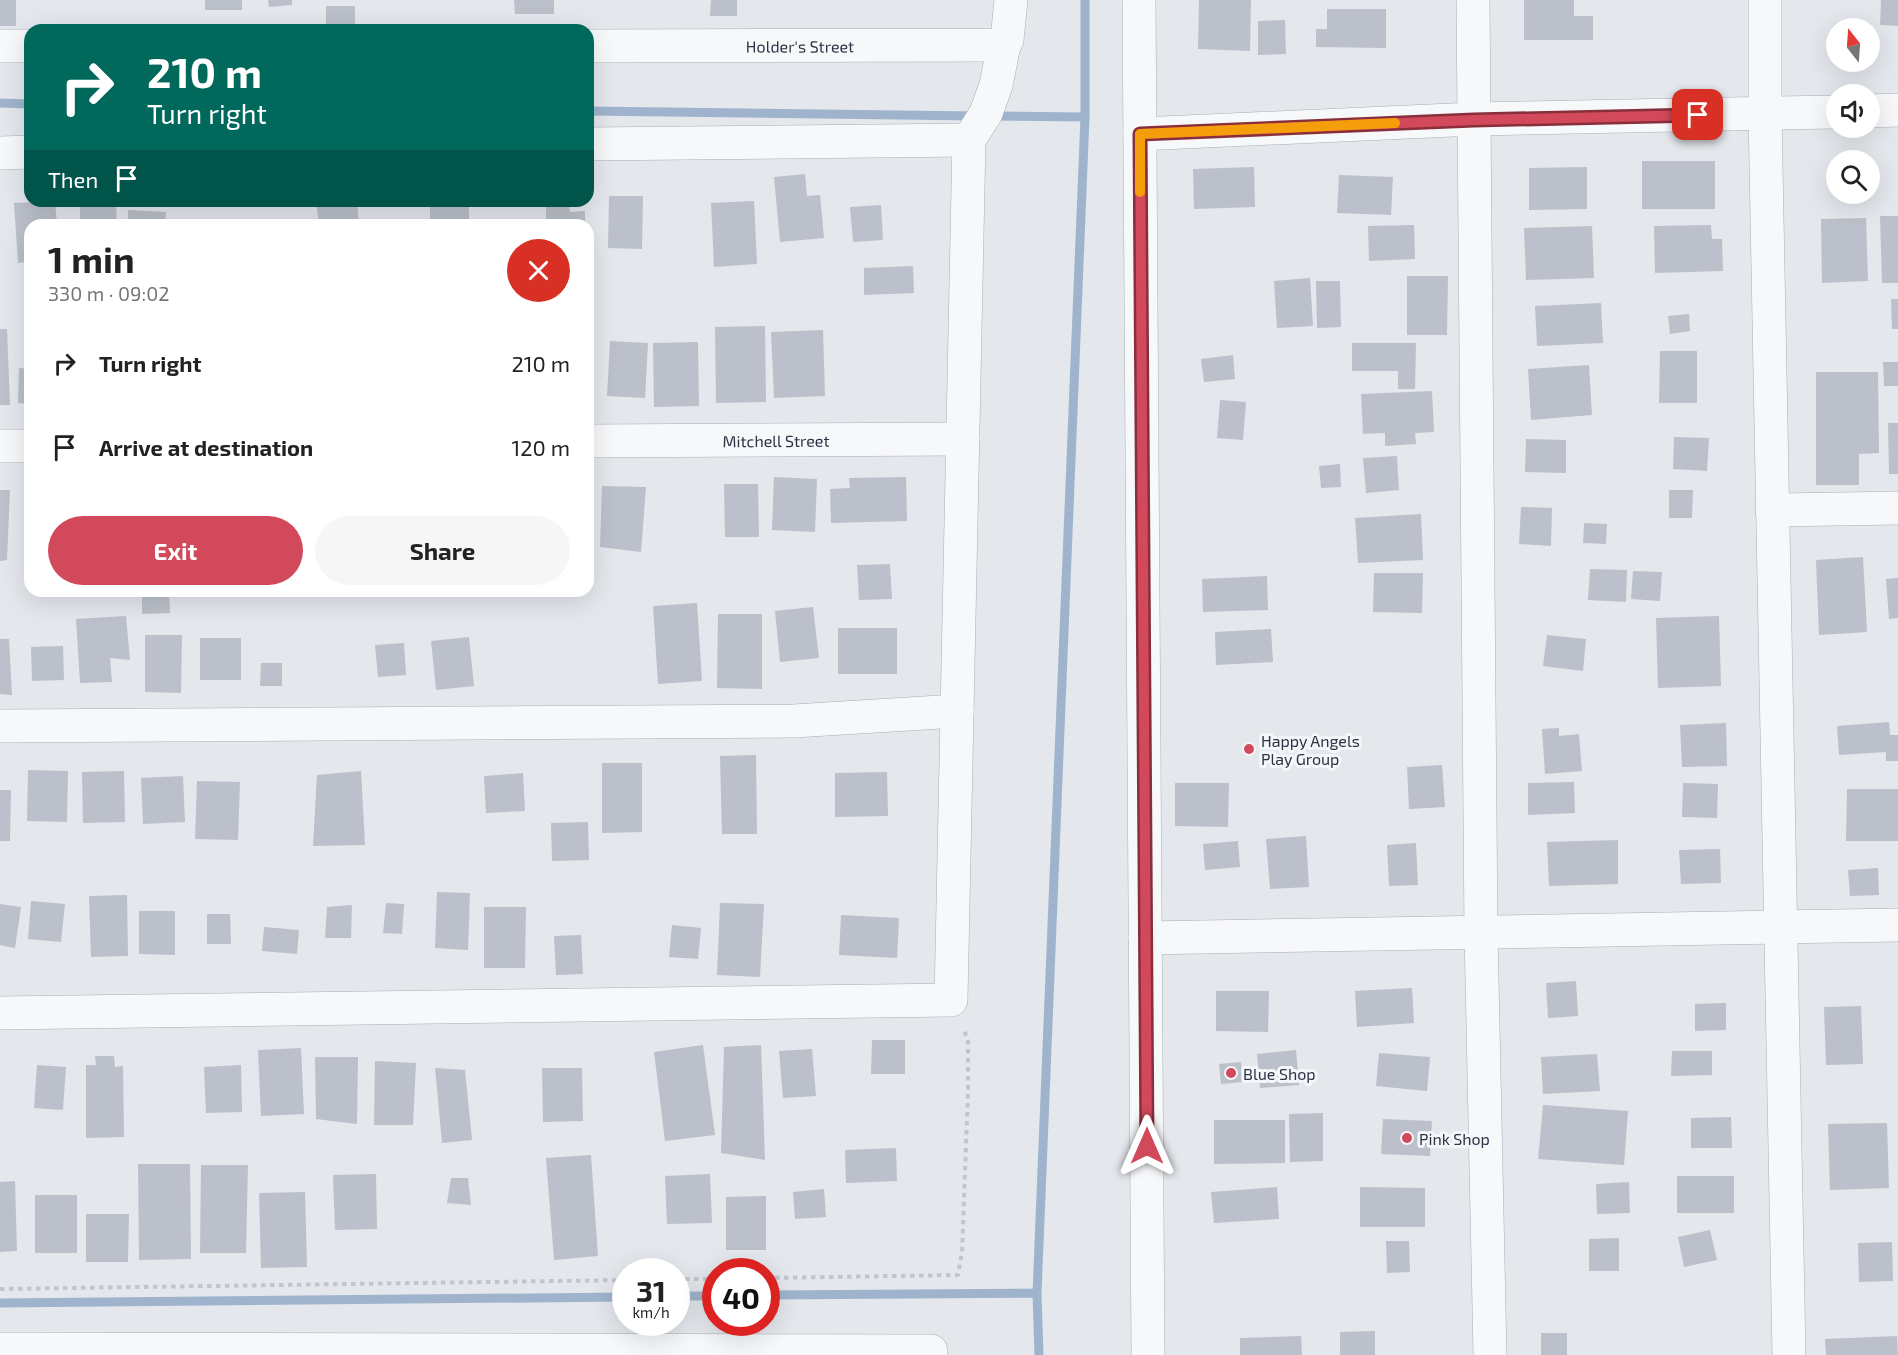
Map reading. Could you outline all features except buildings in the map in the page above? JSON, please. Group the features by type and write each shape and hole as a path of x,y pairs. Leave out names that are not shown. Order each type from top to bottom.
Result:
{"street":[{"path":"0,1012 951,1000 969,140 986,113 996,85 1011,0"},
{"path":"1139,0 1148,1355"},
{"path":"1473,0 1481,932 1490,1355"},
{"path":"1765,0 1764,113 1789,1355"},
{"name":"Holder's Street","path":"594,46 1005,43"},
{"path":"0,46 24,46"},
{"path":"1880,111 1898,110"},
{"path":"1140,134 1474,120 1826,112"},
{"path":"594,144 969,140"},
{"path":"0,153 24,152"},
{"name":"Mitchell Street","path":"594,441 963,439"},
{"path":"0,446 24,446"},
{"path":"1772,510 1898,508"},
{"path":"0,726 794,721 957,711"},
{"path":"1145,938 1898,925"},
{"path":"0,1349 930,1351"}],"path":[{"path":"780,1278 958,1275 962,1252 968,1040 951,1000"},
{"path":"0,1289 612,1280"}],"waterway":[{"path":"1039,1355 1037,1293 1085,117 1085,0"},
{"path":"0,103 24,104"},
{"path":"594,111 977,116"},
{"path":"991,116 1085,117"},
{"path":"780,1295 1037,1293"},
{"path":"690,1296 702,1296"},
{"path":"0,1303 612,1297"}],"slow traffic":[{"path":"1140,192 1140,134 1395,123"}],"place":[{"name":"Happy Angels Play Group","path":"1249,749"},
{"name":"Blue Shop","path":"1231,1073"},
{"name":"Pink Shop","path":"1407,1138"}],"route":[{"path":"1147,1146 1140,134 1474,120 1698,115"}]}
